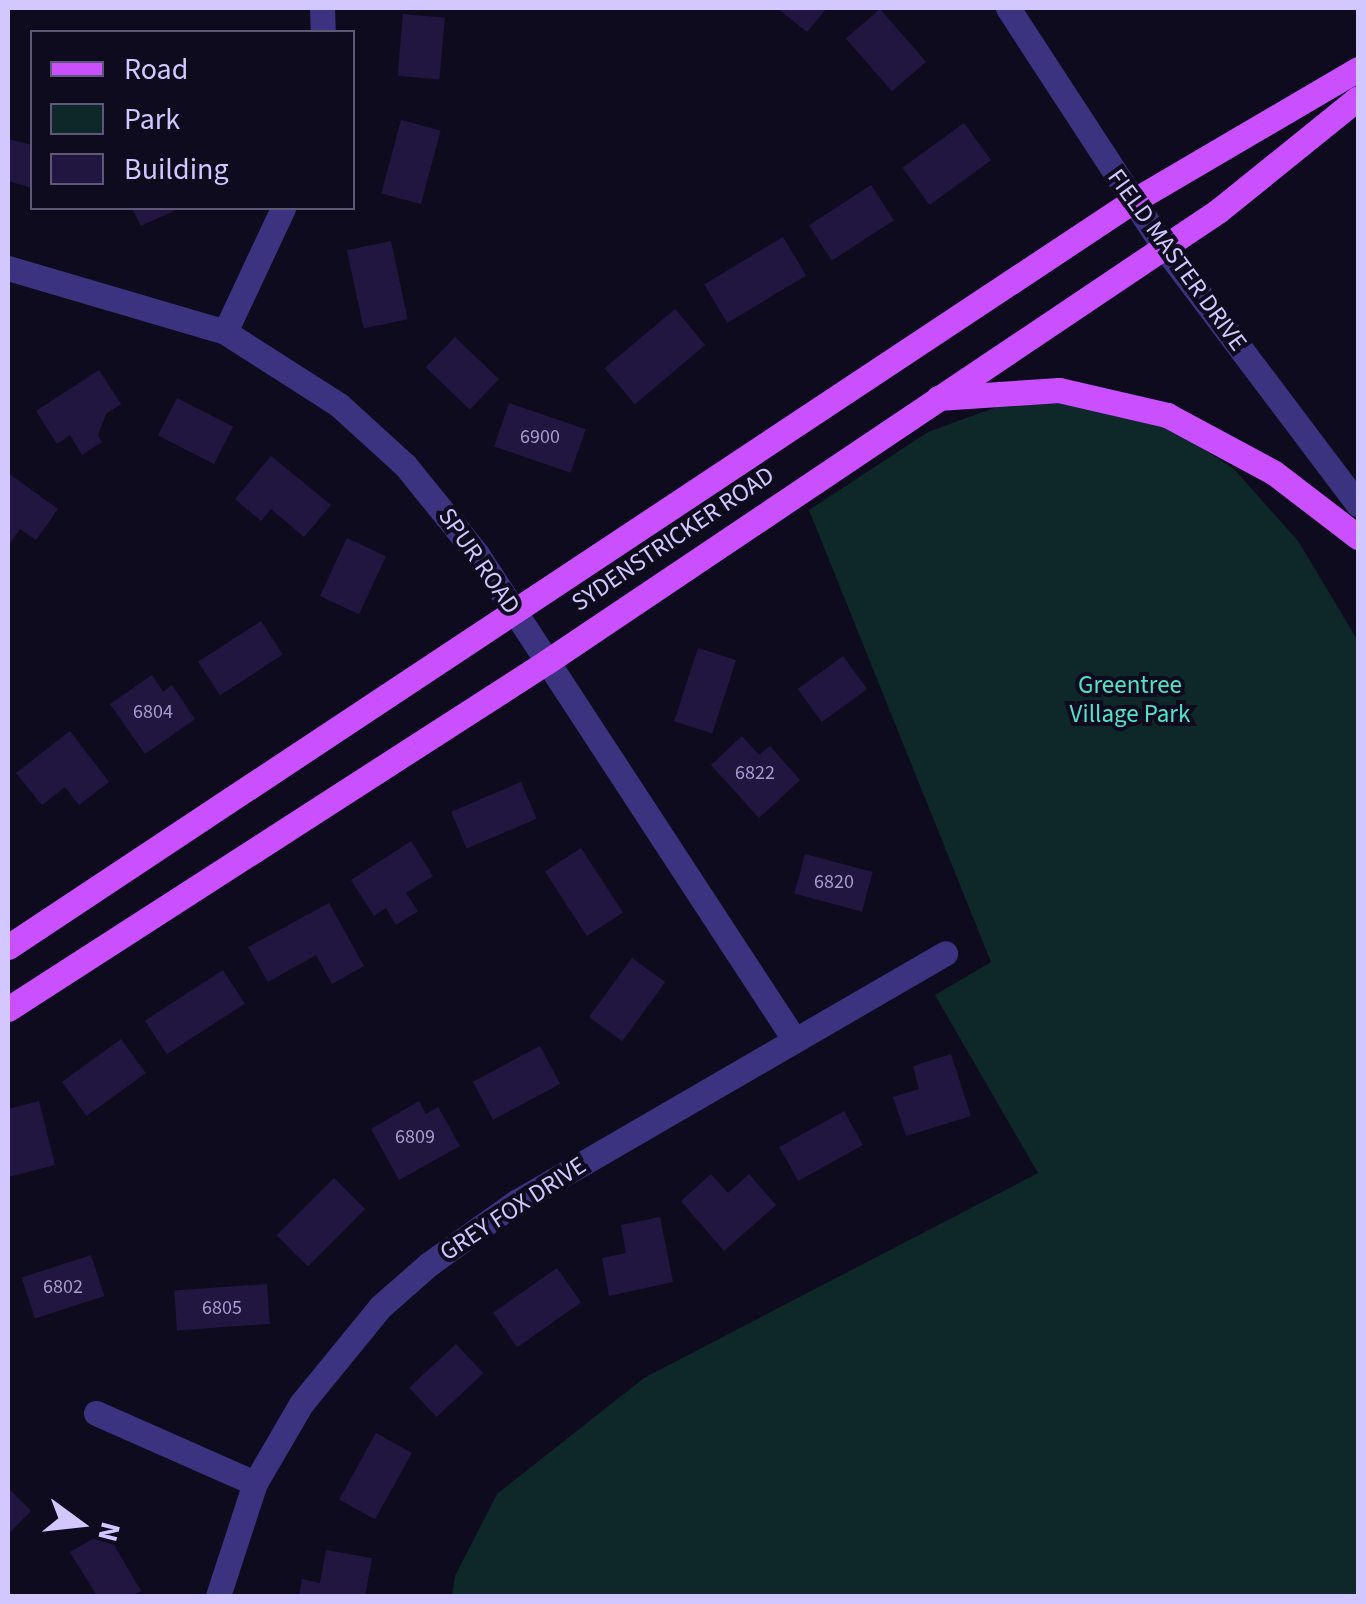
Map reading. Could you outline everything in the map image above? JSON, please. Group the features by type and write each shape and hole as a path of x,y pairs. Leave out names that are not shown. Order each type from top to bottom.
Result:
{"main road":[{"name":"SYDENSTRICKER ROAD","path":"8,948 517,614 1132,201 1358,69"},
{"name":"SYDENSTRICKER ROAD","path":"8,1009 548,662 933,398 1164,247 1358,98"},
{"path":"933,398 1059,390 1131,404 1273,472 1358,537"}],"street":[{"name":"FIELD MASTER DRIVE","path":"1008,8 1164,247 1358,504"},
{"path":"225,332 282,210"},
{"name":"SPUR ROAD","path":"8,268 225,332 371,432 440,504 517,614 794,1039"},
{"name":"GREY FOX DRIVE","path":"218,1596 255,1482 333,1360 428,1264 516,1202 945,953"},
{"path":"96,1413 255,1482"}],"green space":[{"name":"Greentree Village Park","path":"1046,400 1127,411 1177,432 1234,469 1298,541 1358,641 1358,1596 452,1596 455,1576 497,1494 644,1378 1038,1173 935,995 991,962 809,510 928,432 1005,404"}],"building":[{"path":"777,8 827,8 807,32"},
{"path":"880,9 926,62 892,91 846,39"},
{"path":"403,14 445,18 439,79 398,76"},
{"path":"401,120 441,131 421,204 381,193"},
{"path":"964,123 991,160 930,205 903,168"},
{"path":"8,139 30,144 30,187 8,181"},
{"path":"871,185 894,220 832,261 809,225"},
{"path":"133,210 176,210 141,226"},
{"path":"783,237 806,276 727,323 704,284"},
{"path":"391,241 408,319 364,329 347,250"},
{"path":"675,309 705,345 635,404 605,368"},
{"path":"455,337 499,379 470,410 426,367"},
{"path":"99,370 121,404 106,414 98,435 102,442 82,455 70,435 57,444 36,411"},
{"path":"177,398 233,427 214,464 158,435"},
{"path":"509,403 586,429 571,473 494,446"},
{"path":"271,456 331,505 304,537 271,509 261,521 235,499"},
{"path":"8,473 58,509 36,540 20,529 8,546"},
{"path":"347,538 386,556 359,614 320,596"},
{"path":"261,621 283,655 220,695 198,662"},
{"path":"698,648 736,660 712,734 674,721"},
{"path":"843,656 867,689 822,722 798,689"},
{"path":"152,675 163,692 172,685 195,719 145,754 110,704"},
{"path":"70,731 109,782 79,805 65,787 42,805 16,773"},
{"path":"742,736 759,755 770,746 800,780 759,818 711,765"},
{"path":"521,782 537,819 467,849 451,812"},
{"path":"411,841 433,876 406,893 418,911 396,925 386,908 374,916 351,880"},
{"path":"581,848 623,913 587,936 545,871"},
{"path":"805,854 873,872 862,912 794,894"},
{"path":"329,903 364,966 332,984 316,955 268,982 248,947"},
{"path":"632,958 665,982 622,1041 589,1017"},
{"path":"223,970 245,1004 167,1054 145,1021"},
{"path":"121,1039 146,1073 87,1116 62,1082"},
{"path":"540,1046 560,1084 493,1120 473,1082"},
{"path":"951,1054 971,1116 906,1136 893,1097 919,1089 913,1066"},
{"path":"39,1101 55,1165 8,1177 8,1109"},
{"path":"419,1101 426,1114 438,1107 460,1146 399,1180 371,1129"},
{"path":"844,1111 863,1145 798,1181 779,1147"},
{"path":"711,1174 728,1193 749,1174 776,1205 724,1251 681,1201"},
{"path":"334,1178 365,1209 308,1266 277,1235"},
{"path":"660,1217 673,1282 609,1296 602,1258 626,1253 621,1225"},
{"path":"91,1255 104,1296 35,1318 22,1278"},
{"path":"557,1268 581,1302 517,1347 493,1313"},
{"path":"267,1284 270,1324 177,1330 174,1290"},
{"path":"456,1344 483,1373 436,1417 409,1388"},
{"path":"376,1433 412,1453 375,1519 339,1499"},
{"path":"8,1488 31,1511 8,1534"},
{"path":"106,1531 141,1591 131,1596 97,1596 70,1552"},
{"path":"326,1550 372,1558 365,1596 299,1596 302,1579 320,1583"}]}
